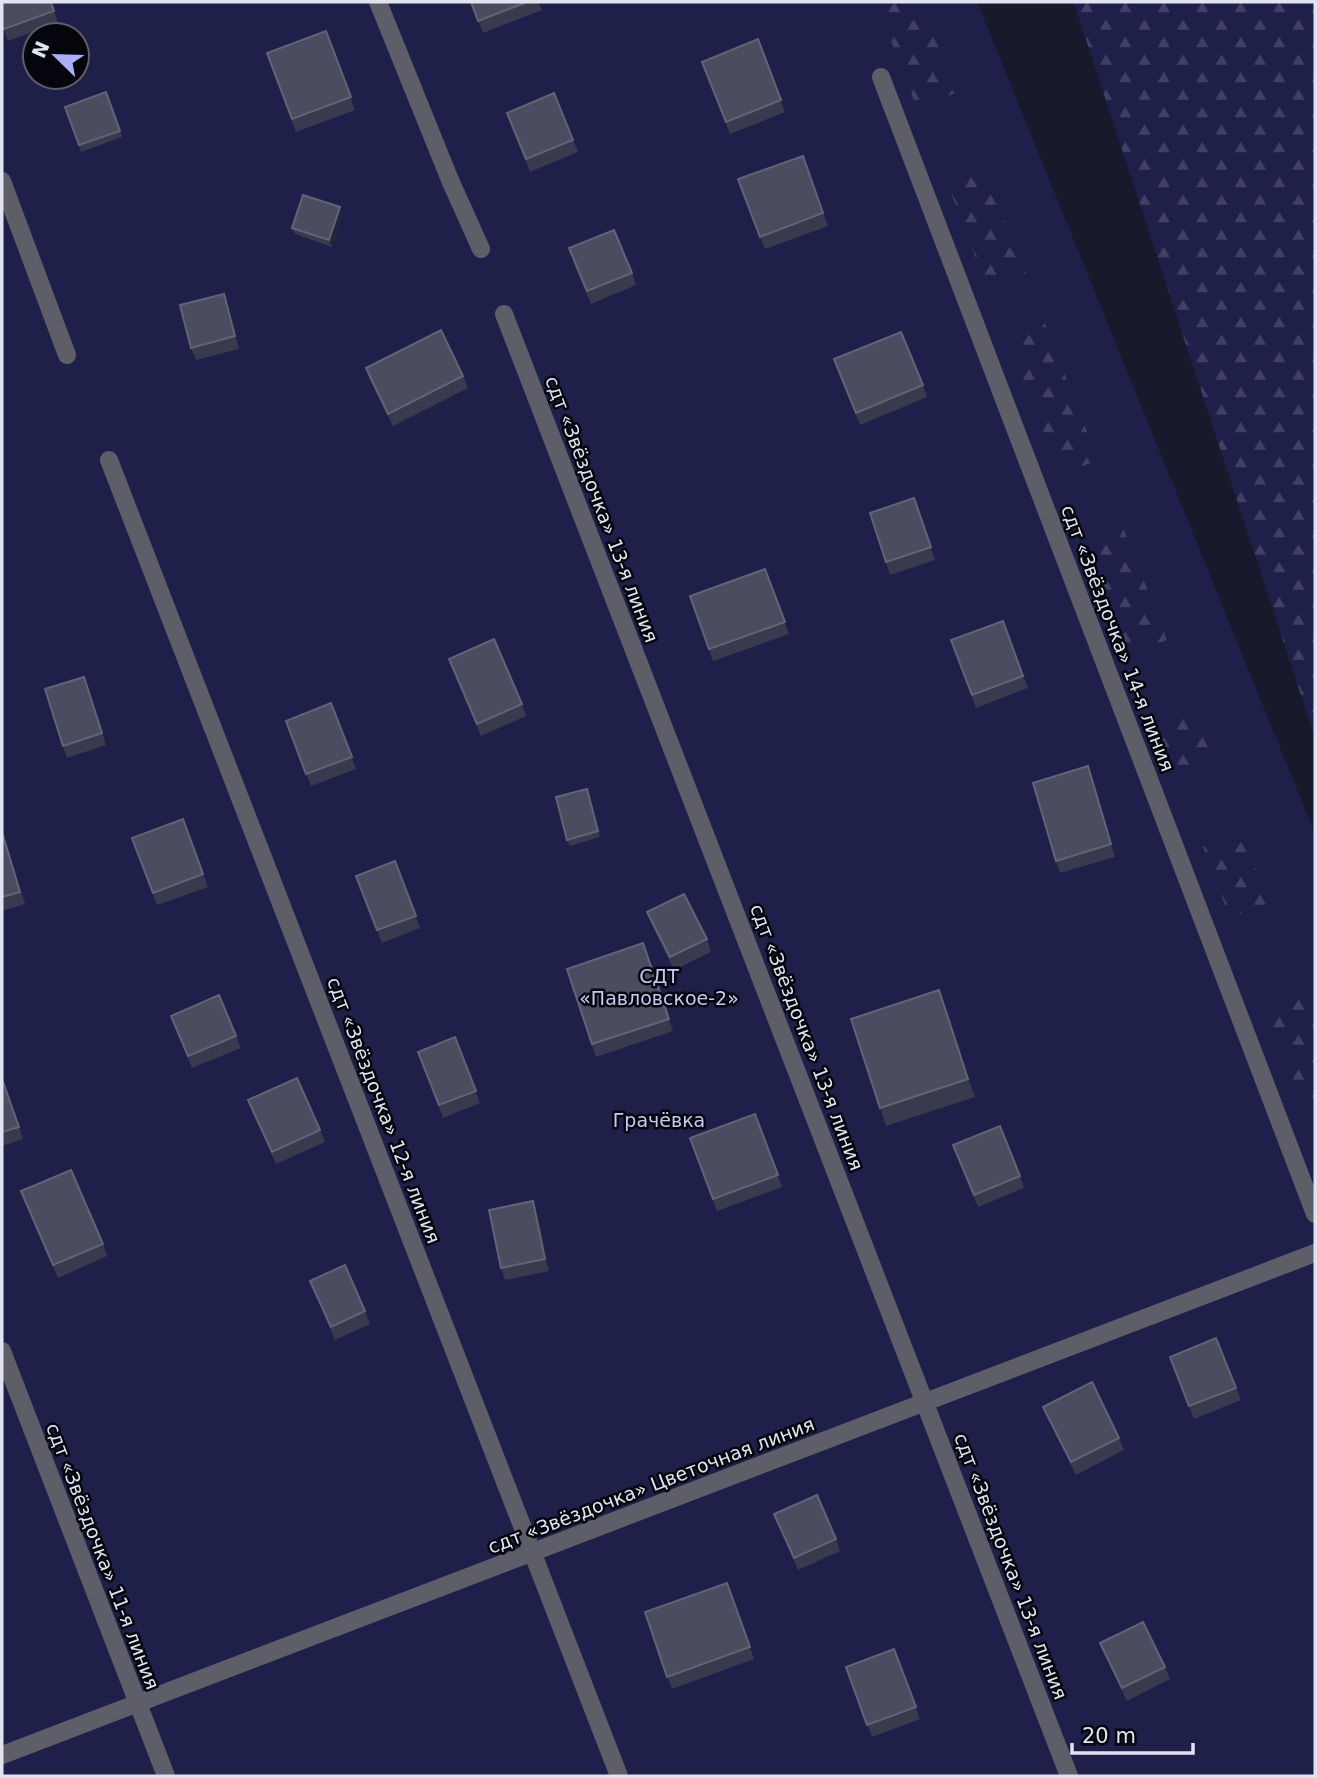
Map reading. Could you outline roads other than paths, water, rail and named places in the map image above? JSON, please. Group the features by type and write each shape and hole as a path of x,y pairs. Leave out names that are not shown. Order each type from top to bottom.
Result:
{"street":[{"path":"379,2 450,180 481,249"},
{"name":"сдт «Звёздочка» 14-я линия","path":"881,77 1315,1214"},
{"path":"2,181 67,355"},
{"name":"сдт «Звёздочка» 13-я линия","path":"504,314 1069,1776"},
{"name":"сдт «Звёздочка» 12-я линия","path":"109,460 619,1776"},
{"name":"сдт «Звёздочка» Цветочная линия","path":"2,1755 1315,1253"},
{"name":"сдт «Звёздочка» 11-я линия","path":"2,1351 166,1776"}],"park label":[{"name":"СДТ «Павловское-2»","path":"659,987"},
{"name":"Грачёвка","path":"659,1120"}]}
